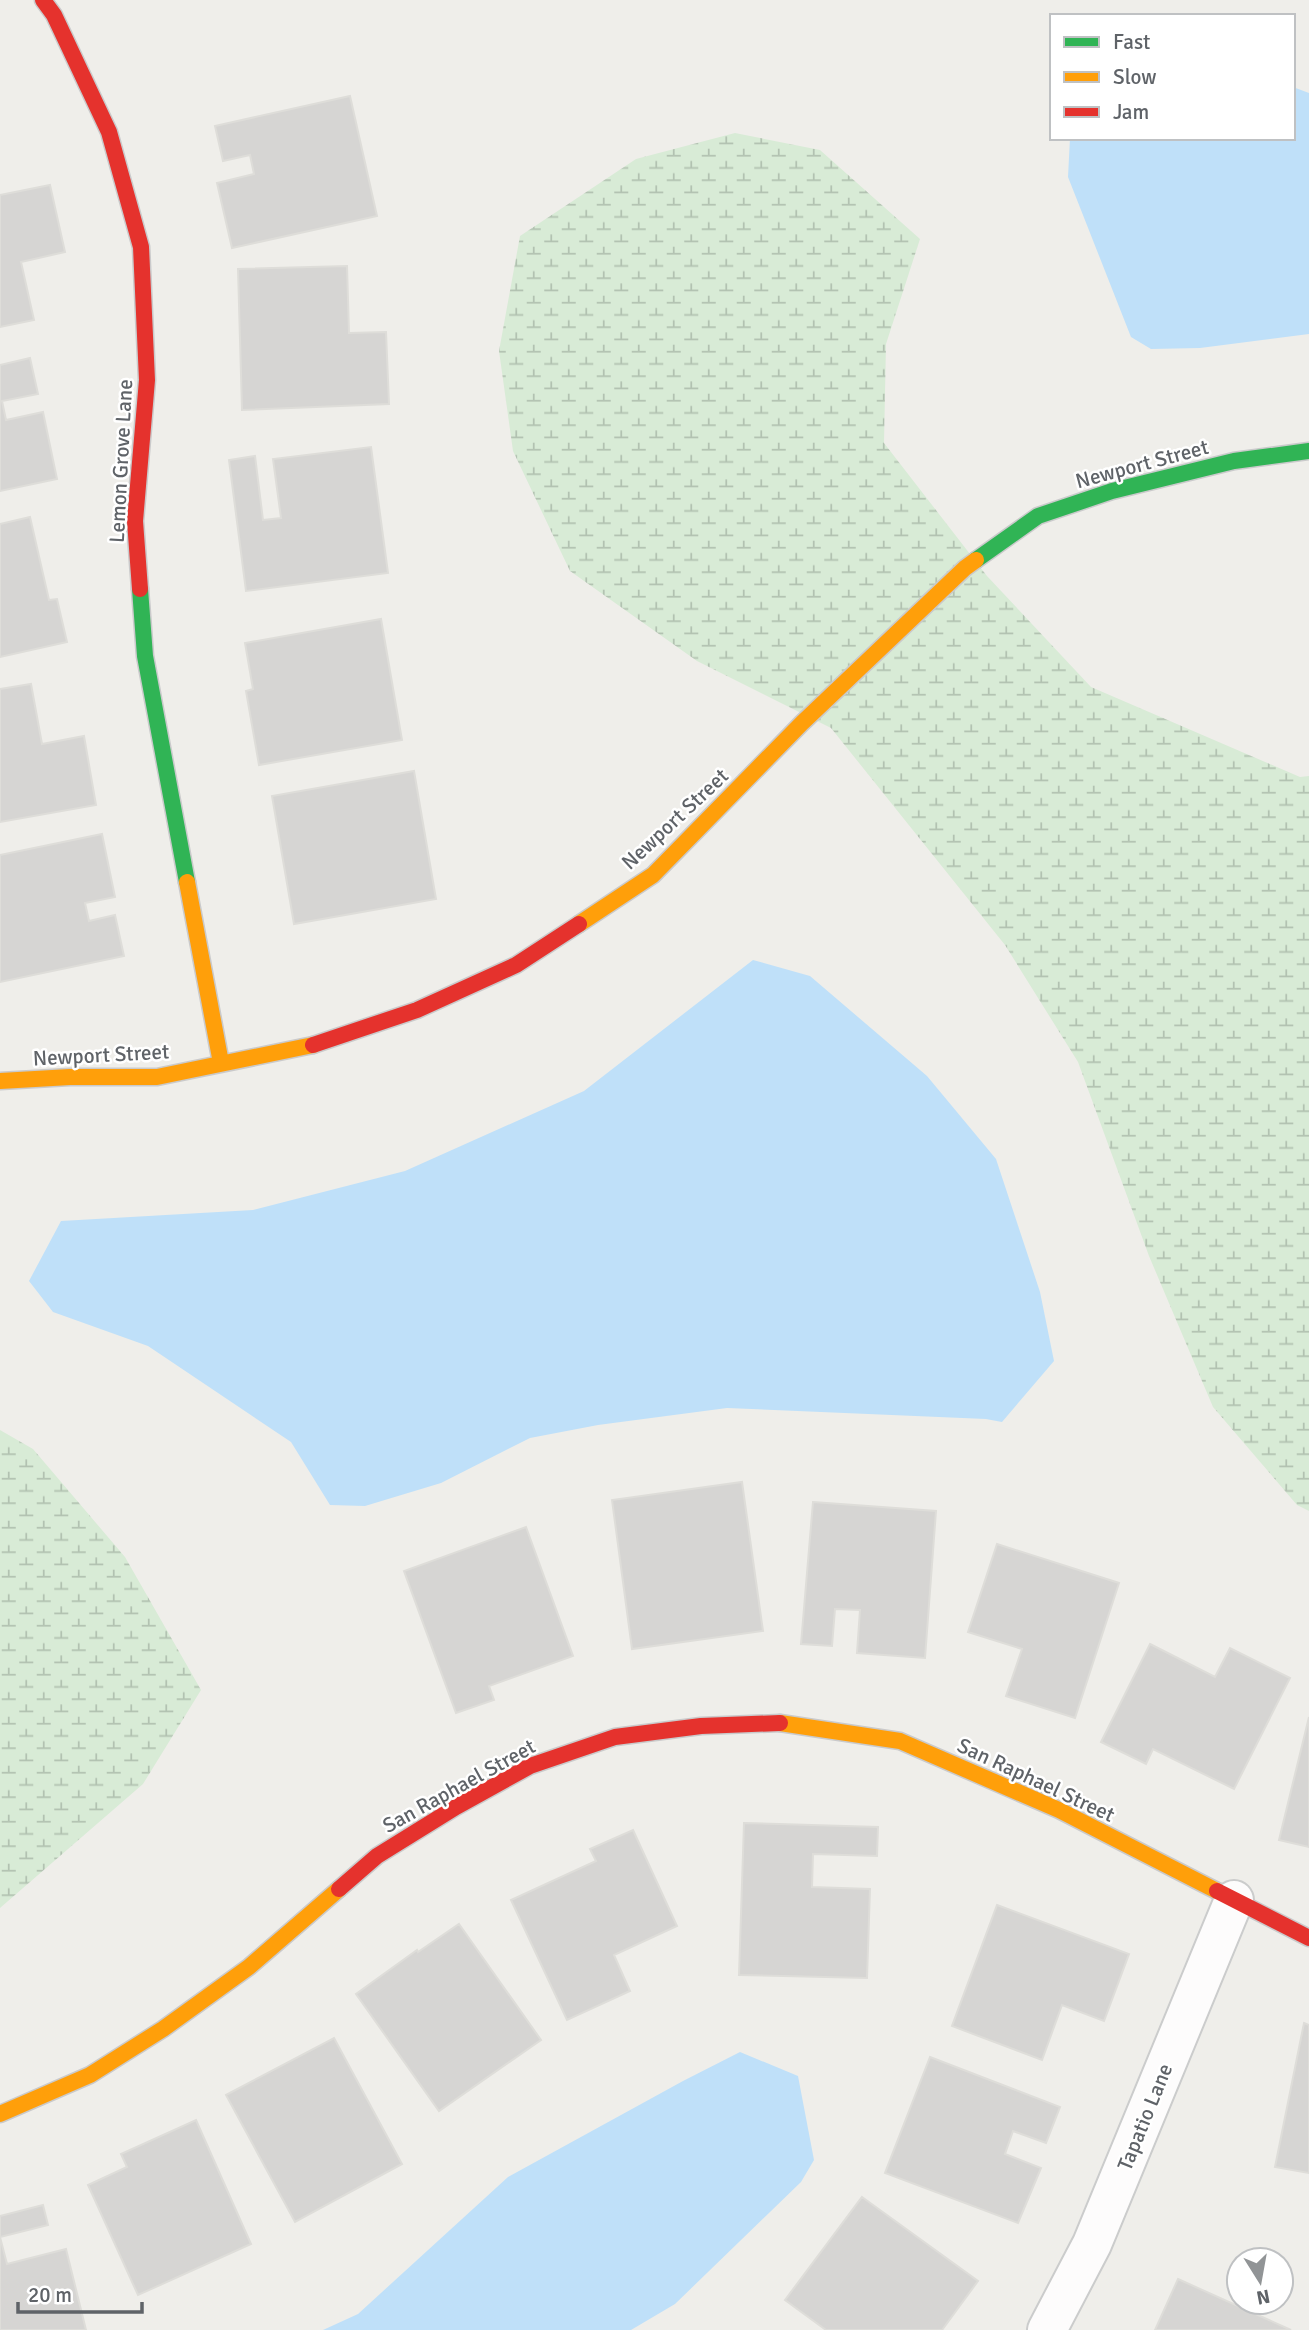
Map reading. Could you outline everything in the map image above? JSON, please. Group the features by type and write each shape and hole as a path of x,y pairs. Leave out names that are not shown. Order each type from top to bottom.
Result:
{"street":[{"name":"Lemon Grove Lane","path":"43,0 54,15 109,132 141,247 147,380 135,522 145,656 221,1063"},
{"name":"Newport Street","path":"0,1081 70,1077 157,1077 323,1043 417,1010 516,965 653,875 802,723 965,568 1038,516 1112,491 1234,461 1309,451"},
{"name":"San Raphael Street","path":"0,2114 90,2075 163,2029 249,1967 377,1856 456,1807 530,1766 615,1737 701,1726 787,1723 900,1741 1059,1810 1309,1938"},
{"name":"Tapatio Lane","path":"1047,2330 1092,2244 1234,1900"}],"green space":[{"path":"735,133 820,150 920,239 886,344 884,443 987,576 1091,687 1300,777 1309,776 1309,1511 1297,1505 1213,1407 1149,1256 1078,1062 1005,945 831,728 697,661 570,571 513,451 499,351 520,236 636,159"},
{"path":"0,1430 33,1449 125,1557 201,1690 143,1784 0,1908"}],"water":[{"path":"1295,88 1309,93 1309,334 1200,348 1151,349 1131,337 1068,177 1070,140 1295,140"},
{"path":"753,960 810,976 927,1076 996,1159 1040,1292 1054,1361 1002,1422 986,1419 727,1408 598,1425 530,1438 441,1483 365,1506 330,1505 291,1442 148,1346 53,1312 29,1281 61,1221 253,1210 405,1171 584,1091"},
{"path":"740,2052 798,2076 814,2160 801,2182 675,2304 631,2330 323,2330 358,2314 508,2177"}],"building":[{"path":"350,96 377,216 232,248 217,183 254,174 250,155 223,161 215,126"},
{"path":"50,185 65,252 21,262 34,320 0,327 0,195"},
{"path":"347,266 349,333 386,332 389,404 242,410 238,269"},
{"path":"30,358 38,394 2,401 6,420 43,412 57,479 0,491 0,365"},
{"path":"371,447 388,573 246,591 229,460 255,456 263,520 281,518 273,459"},
{"path":"30,517 49,600 57,599 67,642 0,657 0,524"},
{"path":"381,619 402,740 259,765 246,691 253,689 245,643"},
{"path":"31,684 42,744 84,736 96,805 0,822 0,689"},
{"path":"414,771 436,899 294,924 272,796"},
{"path":"102,834 115,897 85,903 89,921 115,915 124,956 0,982 0,855"},
{"path":"742,1482 763,1631 632,1649 612,1500"},
{"path":"813,1502 936,1511 925,1658 857,1653 860,1610 835,1609 832,1646 801,1644"},
{"path":"526,1527 573,1656 489,1686 494,1700 456,1713 404,1571"},
{"path":"997,1544 1119,1583 1075,1718 1006,1696 1022,1649 968,1632"},
{"path":"1150,1644 1215,1677 1230,1648 1290,1678 1234,1789 1153,1749 1146,1764 1101,1742"},
{"path":"1309,1717 1309,1847 1279,1840"},
{"path":"744,1823 878,1827 877,1856 813,1854 812,1887 870,1889 867,1978 739,1975"},
{"path":"633,1830 677,1926 614,1955 630,1991 567,2020 511,1900 596,1861 590,1849"},
{"path":"997,1905 1129,1954 1104,2021 1062,2005 1042,2060 952,2026"},
{"path":"459,1924 541,2040 439,2111 356,1994 417,1950 418,1952"},
{"path":"1304,2023 1309,2025 1309,2173 1275,2167"},
{"path":"334,2038 402,2164 295,2222 226,2095"},
{"path":"930,2057 1060,2107 1046,2143 1013,2131 1005,2154 1041,2168 1018,2223 885,2173"},
{"path":"196,2120 251,2244 138,2295 88,2185 127,2167 121,2154"},
{"path":"862,2197 978,2281 942,2330 826,2330 785,2300"},
{"path":"43,2205 48,2225 0,2237 0,2216"},
{"path":"0,2237 7,2264 66,2249 86,2330 0,2330"},
{"path":"1178,2279 1225,2300 1225,2316 1260,2316 1291,2330 1155,2330"}],"traffic: fast":[{"path":"976,560 1038,516 1112,491 1234,461 1309,451"},
{"path":"140,589 145,656 187,882"}],"traffic: slow":[{"path":"579,924 653,875 802,723 976,560"},
{"path":"187,882 221,1063"},
{"path":"0,1081 70,1077 157,1077 313,1045"},
{"path":"780,1723 900,1741 1059,1810 1217,1891"},
{"path":"0,2114 90,2075 163,2029 249,1967 339,1889"}],"traffic: jam":[{"path":"43,0 54,15 109,132 141,247 147,380 135,521 140,589"},
{"path":"313,1045 417,1010 516,965 579,924"},
{"path":"339,1889 377,1856 456,1807 530,1766 615,1737 701,1726 780,1723"},
{"path":"1217,1891 1309,1938"}]}
